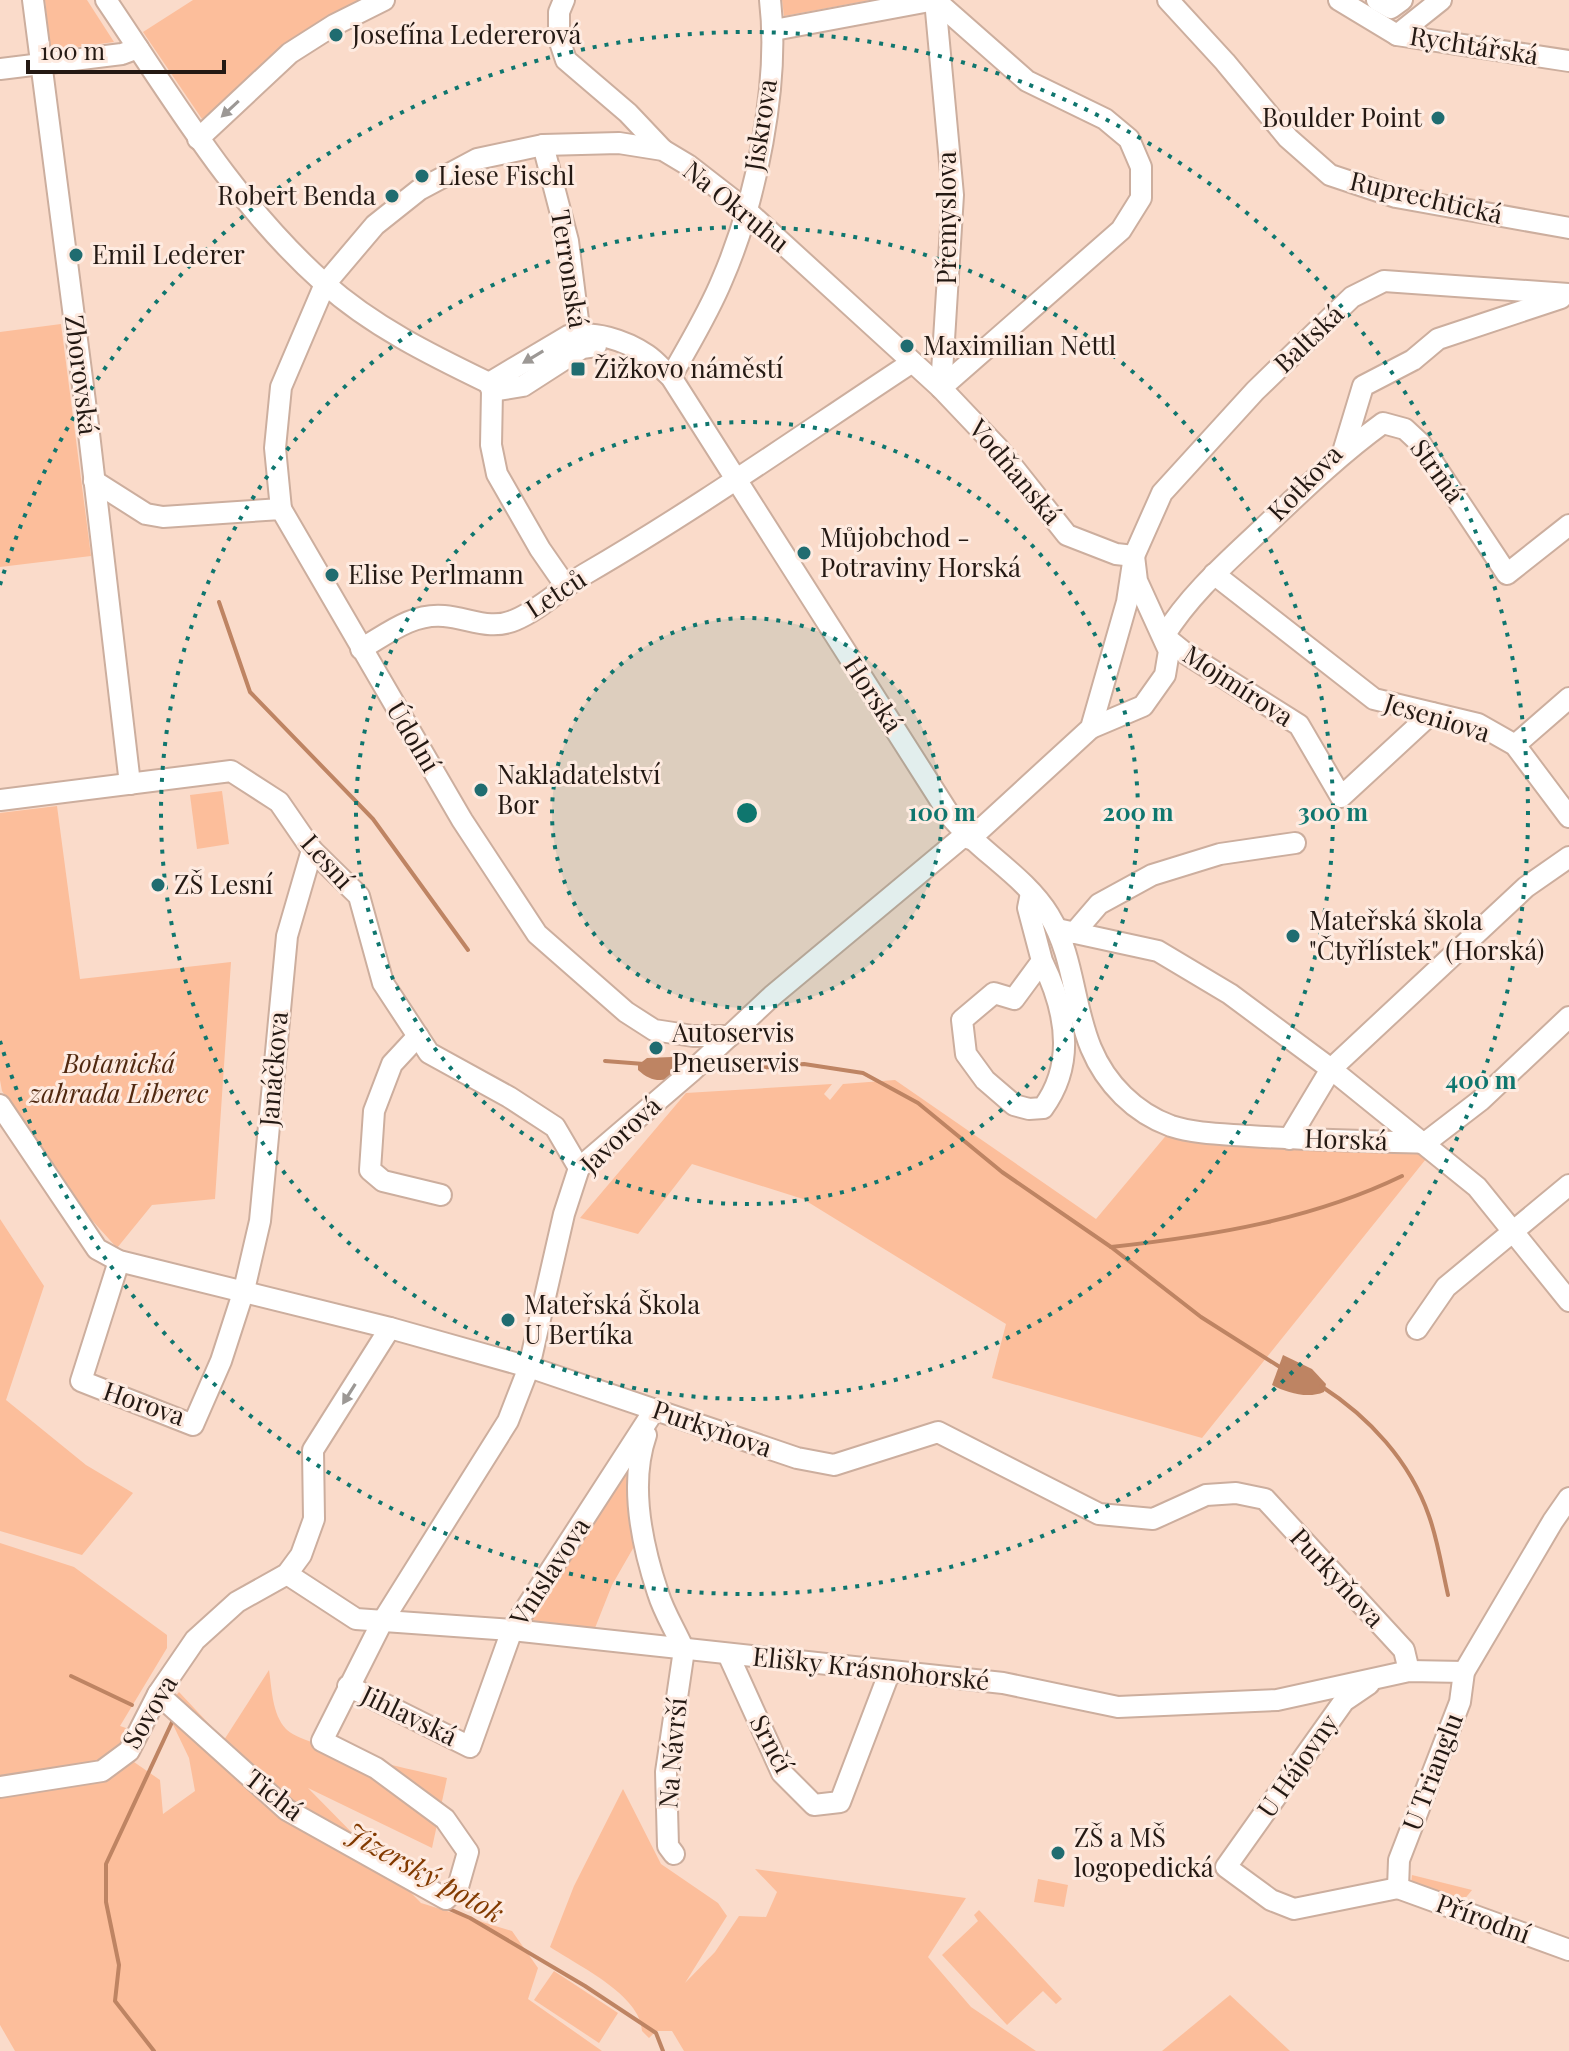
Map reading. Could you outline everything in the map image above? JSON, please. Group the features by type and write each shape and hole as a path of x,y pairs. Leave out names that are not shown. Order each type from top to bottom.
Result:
{"street":[{"name":"Zborovská","path":"33,0 130,784"},
{"path":"106,0 198,139 273,234 325,284 411,344 490,387"},
{"path":"198,139 290,53 334,25 384,0"},
{"path":"564,0 559,12 559,39 566,60 628,113 663,150"},
{"name":"Jiskrova","path":"671,377 722,281 746,210 765,130 774,30 770,0"},
{"path":"774,30 935,0 1027,81 1105,119 1129,139 1141,167 1141,198 1121,230 941,388"},
{"name":"Přemyslova","path":"935,0 953,195 941,388"},
{"name":"Ruprechtická","path":"1168,0 1288,138 1330,175 1396,197 1569,228"},
{"path":"1377,0 1391,8 1402,0"},
{"path":"1397,35 1441,0"},
{"name":"Rychtářská","path":"1350,3 1397,35 1569,61"},
{"path":"0,69 122,54 138,48"},
{"name":"Na Okruhu","path":"281,509 275,448 281,387 325,284 375,225 419,190 477,159 543,145 619,143 663,150 688,165 746,210 911,363"},
{"name":"Terronská","path":"543,145 568,241 580,341"},
{"name":"Baltská","path":"1091,728 1127,602 1134,556 1162,493 1255,391 1352,297 1384,281 1569,294"},
{"name":"Kotkova","path":"1164,636 1179,612 1214,574 1343,452 1363,386 1413,360 1438,339 1569,294"},
{"path":"490,387 568,336 580,341 597,335 619,342 647,355 671,377 735,480"},
{"name":"Vodňanská","path":"911,363 941,388 998,448 1067,535 1116,554 1134,556"},
{"name":"Letců","path":"361,649 411,619 443,616 485,626 513,621 555,596 565,585 641,541 911,363"},
{"path":"490,387 491,445 497,474 540,549 565,585"},
{"name":"Strmá","path":"1343,452 1383,423 1405,429 1420,443 1507,574 1569,525"},
{"name":"Horská","path":"735,480 951,817 968,837 1031,893 1066,931 1158,951 1230,994 1331,1069 1477,1187 1569,1301"},
{"path":"94,481 146,514 163,517 281,509"},
{"name":"Údolní","path":"281,509 462,820 537,934 626,1012 654,1030 693,1036 730,1036"},
{"path":"968,837 1091,728 1143,706 1165,675 1169,651 1137,581 1134,556"},
{"name":"Jeseniova","path":"1214,574 1374,699 1478,724 1515,745 1569,817"},
{"name":"Mojmírova","path":"1164,636 1185,653 1299,725 1341,797 1432,713"},
{"path":"1515,745 1569,698"},
{"name":"Lesní","path":"0,800 231,771 279,802 312,850 359,896 383,983 429,1053 509,1097 555,1127 579,1168"},
{"name":"Javorová","path":"446,1899 458,1887 468,1852 445,1819 376,1768 322,1741 382,1622 508,1421 529,1367 564,1214 579,1168 872,910 968,837"},
{"path":"1066,931 1099,904 1152,875 1220,854 1295,843"},
{"name":"Janáčkova","path":"244,1290 260,1221 287,936 312,850"},
{"path":"1289,1139 1331,1069 1526,887 1569,857"},
{"path":"1031,893 1028,908 1042,961 1056,988 1066,1054 1050,1099 1043,1108 1029,1109 1014,1105 985,1080 966,1054 962,1020 994,993 1014,999 1042,961"},
{"name":"Horská","path":"1066,931 1070,968 1091,1048 1123,1097 1141,1111 1172,1126 1201,1132 1289,1139 1425,1143"},
{"path":"1425,1143 1481,1100 1569,1017"},
{"path":"418,1036 392,1064 374,1111 370,1170 383,1181 441,1195"},
{"name":"Purkyňova","path":"0,1105 97,1249 119,1261 244,1290 529,1367 797,1458 834,1465 938,1432 1099,1514 1153,1519 1206,1495 1236,1493 1265,1499 1404,1650 1409,1671"},
{"path":"1417,1329 1446,1287 1569,1185"},
{"name":"Horova","path":"119,1261 81,1381 193,1425 221,1361 244,1290"},
{"path":"287,1574 301,1555 314,1519 313,1450 390,1328"},
{"path":"655,1409 638,1458 642,1530 658,1596 684,1650"},
{"name":"Vnislavova","path":"470,1747 512,1630 655,1409"},
{"name":"U Trianglu","path":"1398,1888 1399,1860 1460,1702 1464,1672 1569,1498"},
{"name":"Elišky Krásnohorské","path":"287,1574 356,1619 512,1630 1003,1683 1118,1707 1277,1700 1409,1671 1464,1672"},
{"name":"Sovova","path":"0,1787 102,1771 113,1765 129,1751 158,1694 195,1640 237,1602 287,1574"},
{"name":"Na Návrší","path":"674,1854 668,1846 666,1772 684,1650"},
{"name":"Srnčí","path":"728,1654 782,1773 814,1805 840,1802 890,1671"},
{"name":"U Hájovny","path":"1380,1677 1344,1701 1226,1867 1271,1900 1294,1909 1398,1888"},
{"name":"Jihlavská","path":"348,1686 470,1747"},
{"name":"Tichá","path":"158,1694 287,1810 446,1899"},
{"name":"Přírodní","path":"1398,1888 1569,1949"}],"green space":[{"path":"45,0 87,0 114,42 55,50 50,47"},
{"path":"193,0 366,0 214,114 202,119 143,32"},
{"path":"782,0 871,0 784,16"},
{"path":"61,324 91,556 0,567 0,332"},
{"path":"222,791 229,844 197,849 190,795"},
{"name":"Botanická zahrada Liberec","path":"57,806 80,979 231,962 215,1199 152,1205 117,1248 82,1209 2,1091 0,1080 0,813"},
{"path":"895,1080 1096,1219 1169,1132 1250,1143 1430,1154 1202,1438 992,1378 1006,1324 803,1199 692,1164 638,1234 580,1218 686,1093 832,1084 824,1094 830,1100 843,1084"},
{"path":"0,1219 44,1286 6,1400 86,1465 133,1493 82,1555 0,1531"},
{"path":"620,1473 630,1476 628,1506 639,1538 612,1585 595,1628 526,1622"},
{"path":"0,1543 74,1567 167,1635 167,1648 120,1726 129,1729 134,1762 160,1780 163,1814 195,1791 189,1758 165,1708 179,1692 224,1740 269,1670 278,1716 286,1729 296,1736 336,1750 447,1778 432,1848 308,1788 421,1903 512,1931 538,1968 528,1999 602,2051 15,2051 0,2025"},
{"path":"623,1789 661,1864 718,1903 727,1916 685,1983 715,1952 739,1916 766,1917 777,1892 755,1869 966,1898 928,1957 971,2007 1036,2051 684,2051 672,2031 656,2031 649,2038 642,2031 631,2005 620,1993 550,1947 574,1886"},
{"path":"1412,1875 1472,1890 1463,1901 1411,1884"},
{"path":"1038,1879 1068,1885 1064,1907 1034,1902"},
{"path":"979,1910 1062,1999 1056,2004 1043,1991 1007,2025 942,1955 978,1921 974,1915"},
{"path":"554,1971 618,2013 599,2043 534,2000"},
{"path":"1230,1995 1290,2051 1162,2051"}],"shaded area":[{"path":"672,1057 679,1060 680,1066 676,1076 671,1078 656,1080 638,1070 638,1065 647,1058"},
{"path":"1283,1355 1312,1369 1326,1384 1324,1392 1298,1394 1272,1385"}],"waterway":[{"path":"219,602 250,692 373,819 468,950"},
{"path":"605,1061 644,1064"},
{"path":"707,1069 725,1071 804,1064 863,1073 918,1103 1002,1172 1111,1247 1201,1317 1283,1369"},
{"path":"1111,1247 1260,1224 1332,1204 1402,1176"},
{"path":"1321,1386 1371,1426 1411,1477 1432,1526 1448,1595"},
{"name":"Jizerský potok","path":"71,1676 132,1705"},
{"path":"154,2051 115,2001 119,1965 106,1902 106,1864 175,1719"},
{"name":"Jizerský potok","path":"447,1908 470,1918 585,1986 656,2033 663,2051"}],"place":[{"name":"Josefína Ledererová","path":"336,35"},
{"name":"Boulder Point","path":"1438,118"},
{"name":"Liese Fischl","path":"422,176"},
{"name":"Robert Benda","path":"392,196"},
{"name":"Emil Lederer","path":"76,255"},
{"name":"Maximilian Nettl","path":"907,346"},
{"name":"Žižkovo náměstí","path":"578,369"},
{"name":"Můjobchod - Potraviny Horská","path":"804,553"},
{"name":"Elise Perlmann","path":"332,575"},
{"name":"Nakladatelství Bor","path":"481,790"},
{"name":"ZŠ Lesní","path":"158,885"},
{"name":"Mateřská škola \"Čtyřlístek\" (Horská)","path":"1293,936"},
{"name":"Autoservis Pneuservis","path":"656,1048"},
{"name":"Mateřská Škola U Bertíka","path":"508,1320"},
{"name":"ZŠ a MŠ logopedická","path":"1058,1853"}]}
